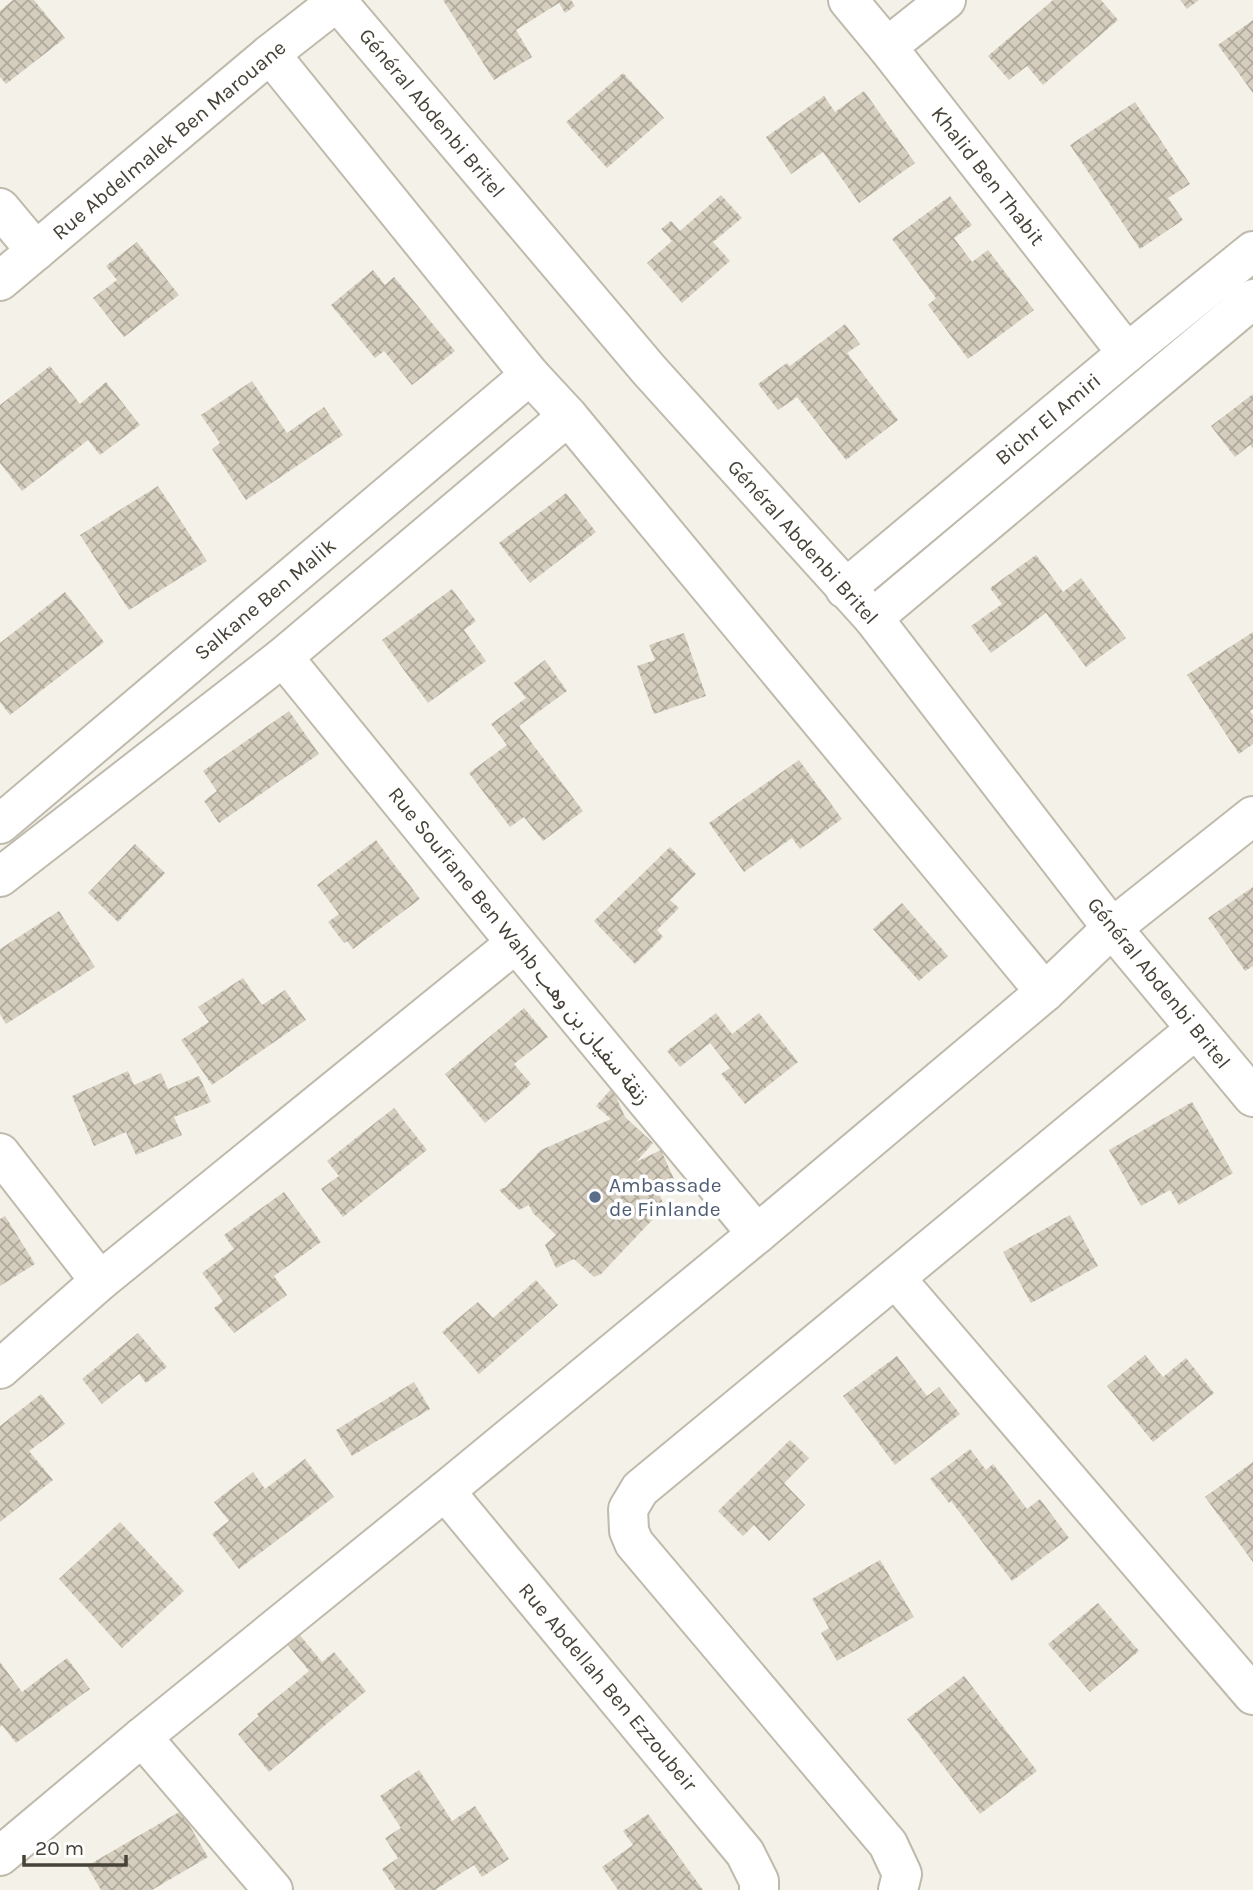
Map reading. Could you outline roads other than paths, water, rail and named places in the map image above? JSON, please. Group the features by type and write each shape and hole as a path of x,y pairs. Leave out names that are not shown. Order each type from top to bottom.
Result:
{"street":[{"name":"Rue Abdelmalek Ben Marouane","path":"0,281 338,0"},
{"name":"Général Abdenbi Britel","path":"338,0 649,370 873,618 1112,928 1253,1097"},
{"name":"Khalid Ben Thabit","path":"848,0 1127,353"},
{"path":"887,47 946,0"},
{"path":"270,54 530,375 568,416 1045,992"},
{"path":"0,208 36,251"},
{"name":"Bichr El Amiri","path":"845,589 1253,251"},
{"name":"Bichr El Amiri","path":"873,618 1253,299"},
{"name":"Salkane Ben Malik","path":"0,824 530,375"},
{"path":"0,877 283,657 568,416"},
{"name":"Rue Soufiane Ben Wahb زنقة سفيان بن وهب","path":"283,657 757,1234"},
{"path":"0,1856 757,1234 1045,992 1112,928 1253,816"},
{"path":"0,1369 100,1282 516,943"},
{"path":"898,1890 902,1874 888,1844 634,1543 629,1531 628,1509 640,1489 1196,1030"},
{"path":"0,1153 100,1282"},
{"path":"896,1279 1253,1695"},
{"name":"Rue Abdellah Ben Ezzoubeir","path":"445,1491 745,1853 759,1881 759,1890"},
{"path":"142,1737 273,1890"}],"place":[{"name":"Ambassade de Finlande","path":"595,1197"}]}
